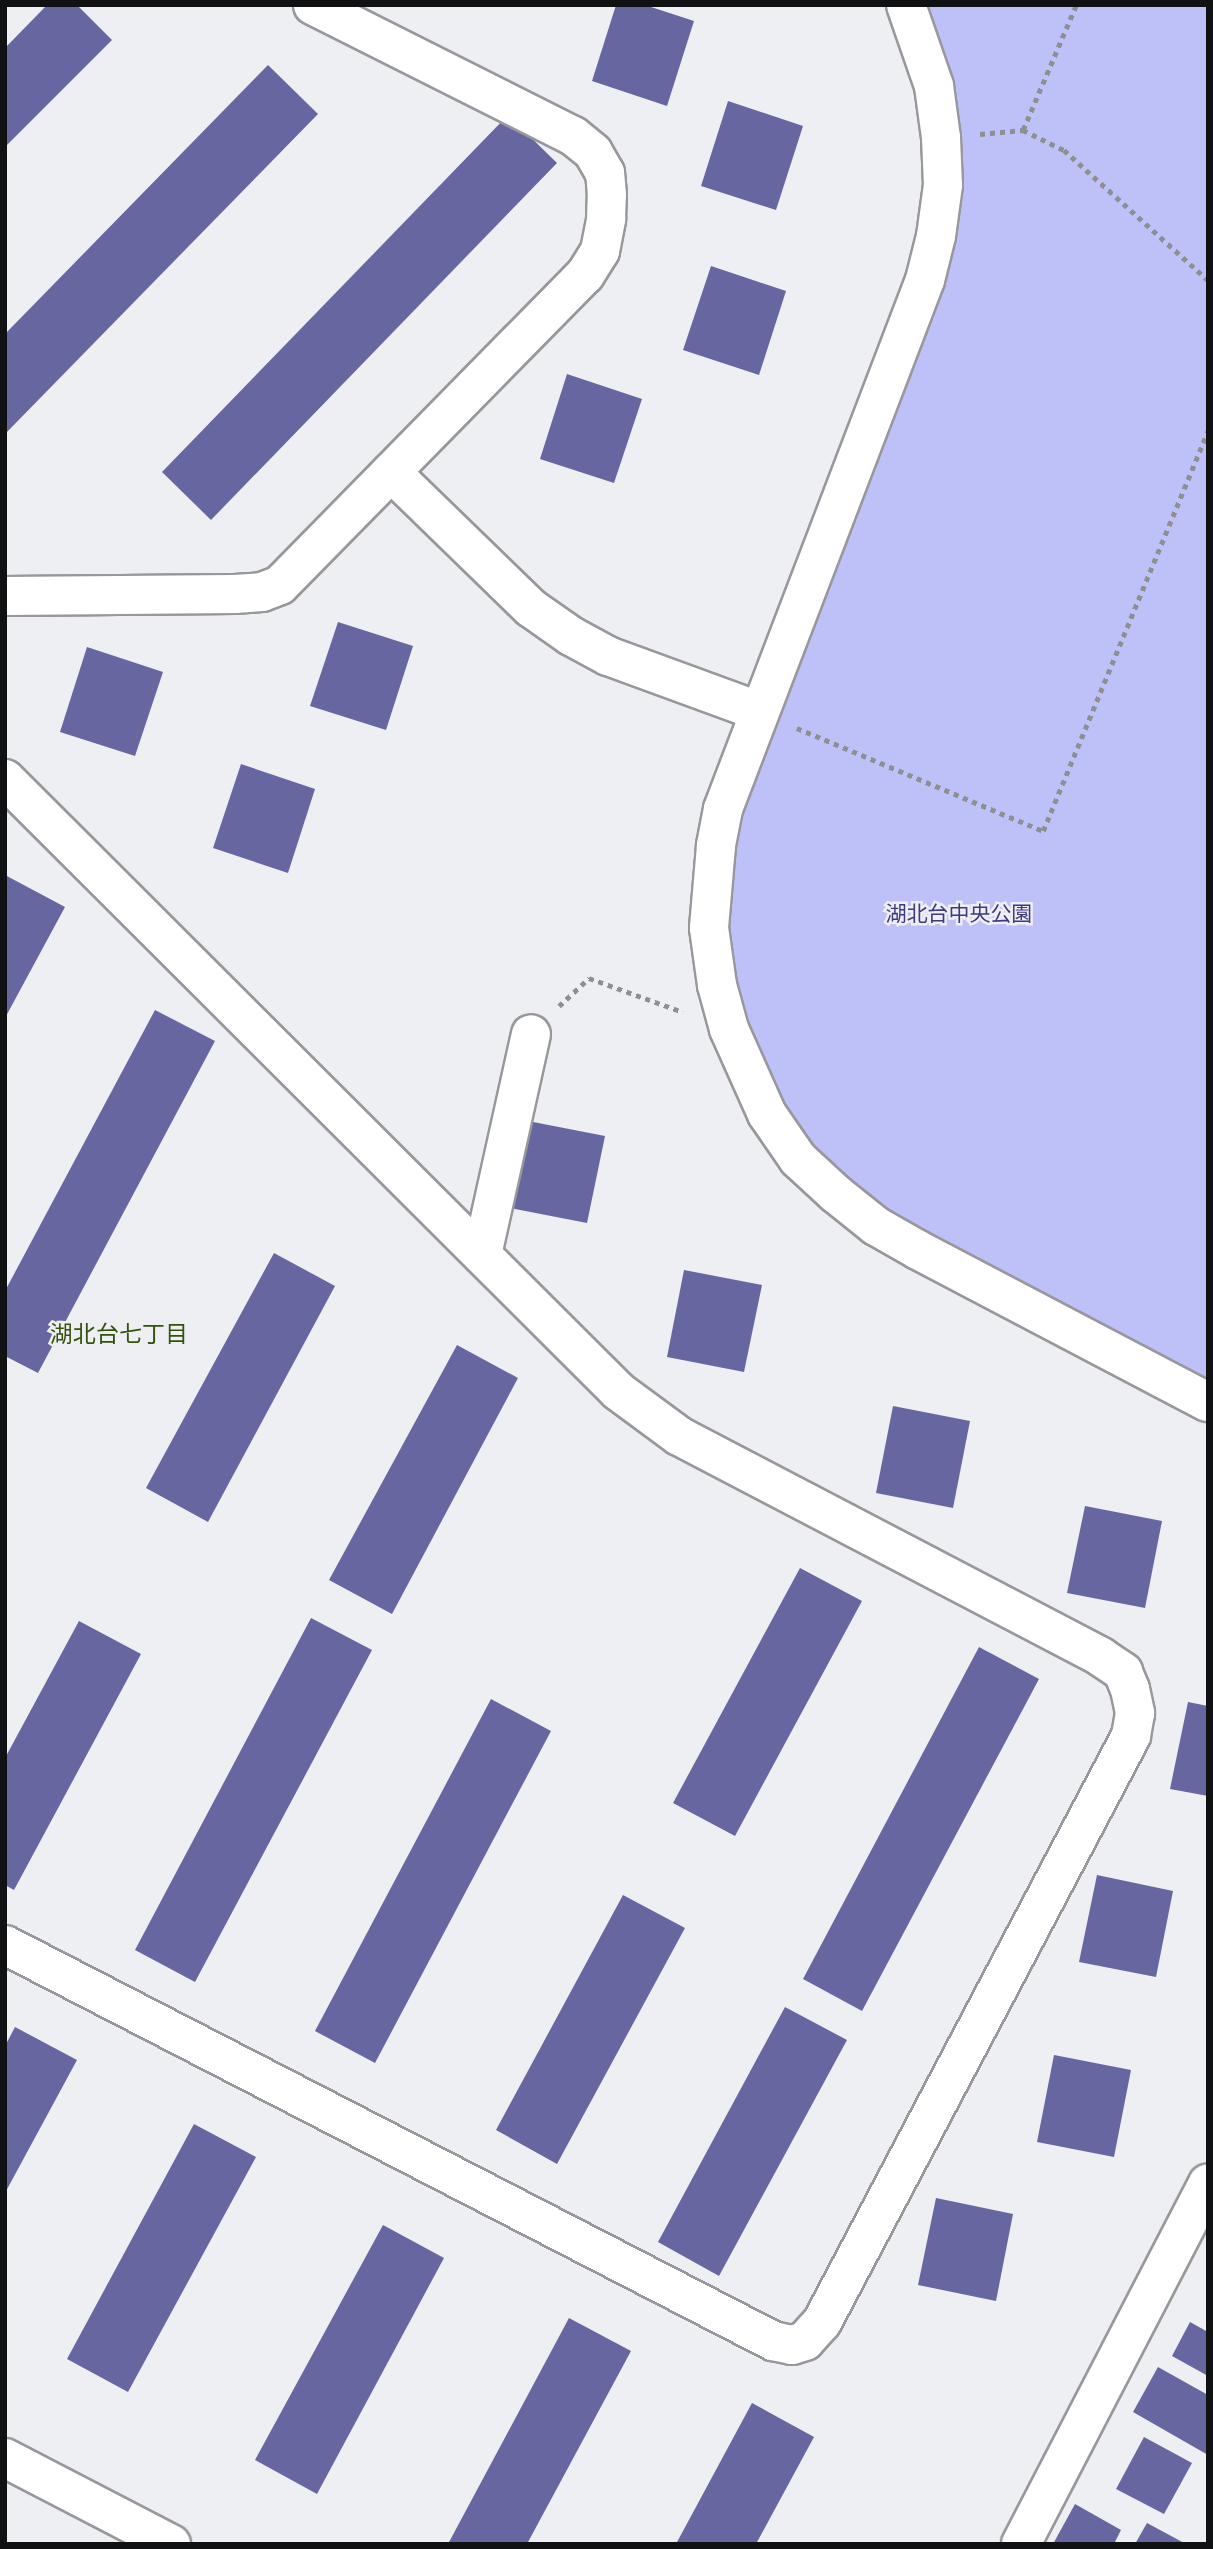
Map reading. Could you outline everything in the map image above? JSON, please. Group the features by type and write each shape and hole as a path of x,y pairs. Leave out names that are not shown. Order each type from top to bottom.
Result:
{"street":[{"path":"5,596 262,592 280,585 585,275 600,251 607,219 605,173 593,152 573,136 313,5"},
{"path":"906,5 934,86 941,138 943,185 936,236 925,280 758,711 723,809 711,887 709,928 717,985 729,1029 767,1114 798,1159 876,1226 1208,1402"},
{"path":"391,472 531,608 570,636 608,656 758,711"},
{"path":"5,779 618,1391 679,1436 1101,1657 1123,1672 1135,1713 1131,1736 822,2322 805,2341 792,2345 773,2341 5,1945"},
{"path":"482,1255 531,1034"},
{"path":"1021,2544 1208,2184"},
{"path":"5,2458 171,2544"}],"path":[{"path":"1023,130 1076,5"},
{"path":"941,138 1023,130 1064,150 1208,280"},
{"path":"758,711 1043,831 1208,431"},
{"path":"589,978 729,1029"}],"green space":[{"name":"湖北台中央公園","path":"906,5 1208,5 1208,1402 918,1250 767,1114 711,887 936,236"}],"building":[{"path":"47,5 77,5 112,40 5,147 5,48"},
{"path":"616,5 645,5 694,21 667,106 592,81"},
{"path":"268,65 318,114 5,434 5,334"},
{"path":"728,101 803,126 776,210 701,186"},
{"path":"508,115 557,163 211,520 162,472"},
{"path":"711,266 786,291 759,375 683,350"},
{"path":"567,374 642,399 614,483 540,459"},
{"path":"338,622 413,646 386,730 310,706"},
{"path":"87,647 163,672 135,756 60,732"},
{"path":"241,764 315,789 288,873 213,848"},
{"path":"5,875 65,907 5,1018"},
{"path":"155,1010 215,1041 38,1373 5,1356 5,1291"},
{"path":"528,1121 605,1136 587,1223 510,1208"},
{"path":"274,1253 335,1286 208,1522 146,1488"},
{"path":"684,1270 762,1285 744,1372 667,1357"},
{"path":"457,1345 518,1378 392,1614 329,1580"},
{"path":"893,1406 970,1421 953,1508 876,1493"},
{"path":"1085,1506 1162,1521 1145,1608 1067,1593"},
{"path":"800,1568 862,1601 735,1836 673,1803"},
{"path":"311,1618 372,1650 195,1982 135,1950"},
{"path":"79,1621 141,1654 14,1890 5,1885 5,1758"},
{"path":"979,1647 1039,1679 862,2011 803,1979"},
{"path":"491,1699 551,1731 375,2063 315,2031"},
{"path":"1188,1702 1208,1706 1208,1796 1170,1789"},
{"path":"1097,1875 1173,1891 1156,1977 1079,1962"},
{"path":"623,1895 685,1928 557,2164 496,2130"},
{"path":"785,2007 847,2040 719,2276 658,2242"},
{"path":"15,2027 77,2060 5,2193 5,2046"},
{"path":"1054,2055 1131,2070 1114,2157 1037,2142"},
{"path":"194,2124 256,2157 128,2392 67,2359"},
{"path":"936,2198 1013,2214 996,2301 918,2285"},
{"path":"383,2225 444,2258 317,2494 255,2460"},
{"path":"569,2318 631,2351 527,2544 448,2544"},
{"path":"1190,2322 1208,2332 1208,2376 1172,2356"},
{"path":"1158,2367 1208,2395 1208,2455 1133,2412"},
{"path":"752,2403 814,2437 756,2544 676,2544"},
{"path":"1144,2437 1192,2463 1164,2514 1116,2489"},
{"path":"1075,2504 1121,2530 1114,2544 1053,2544"},
{"path":"1147,2523 1186,2544 1135,2544"}],"district":[{"name":"湖北台七丁目","path":"119,1334"}]}
